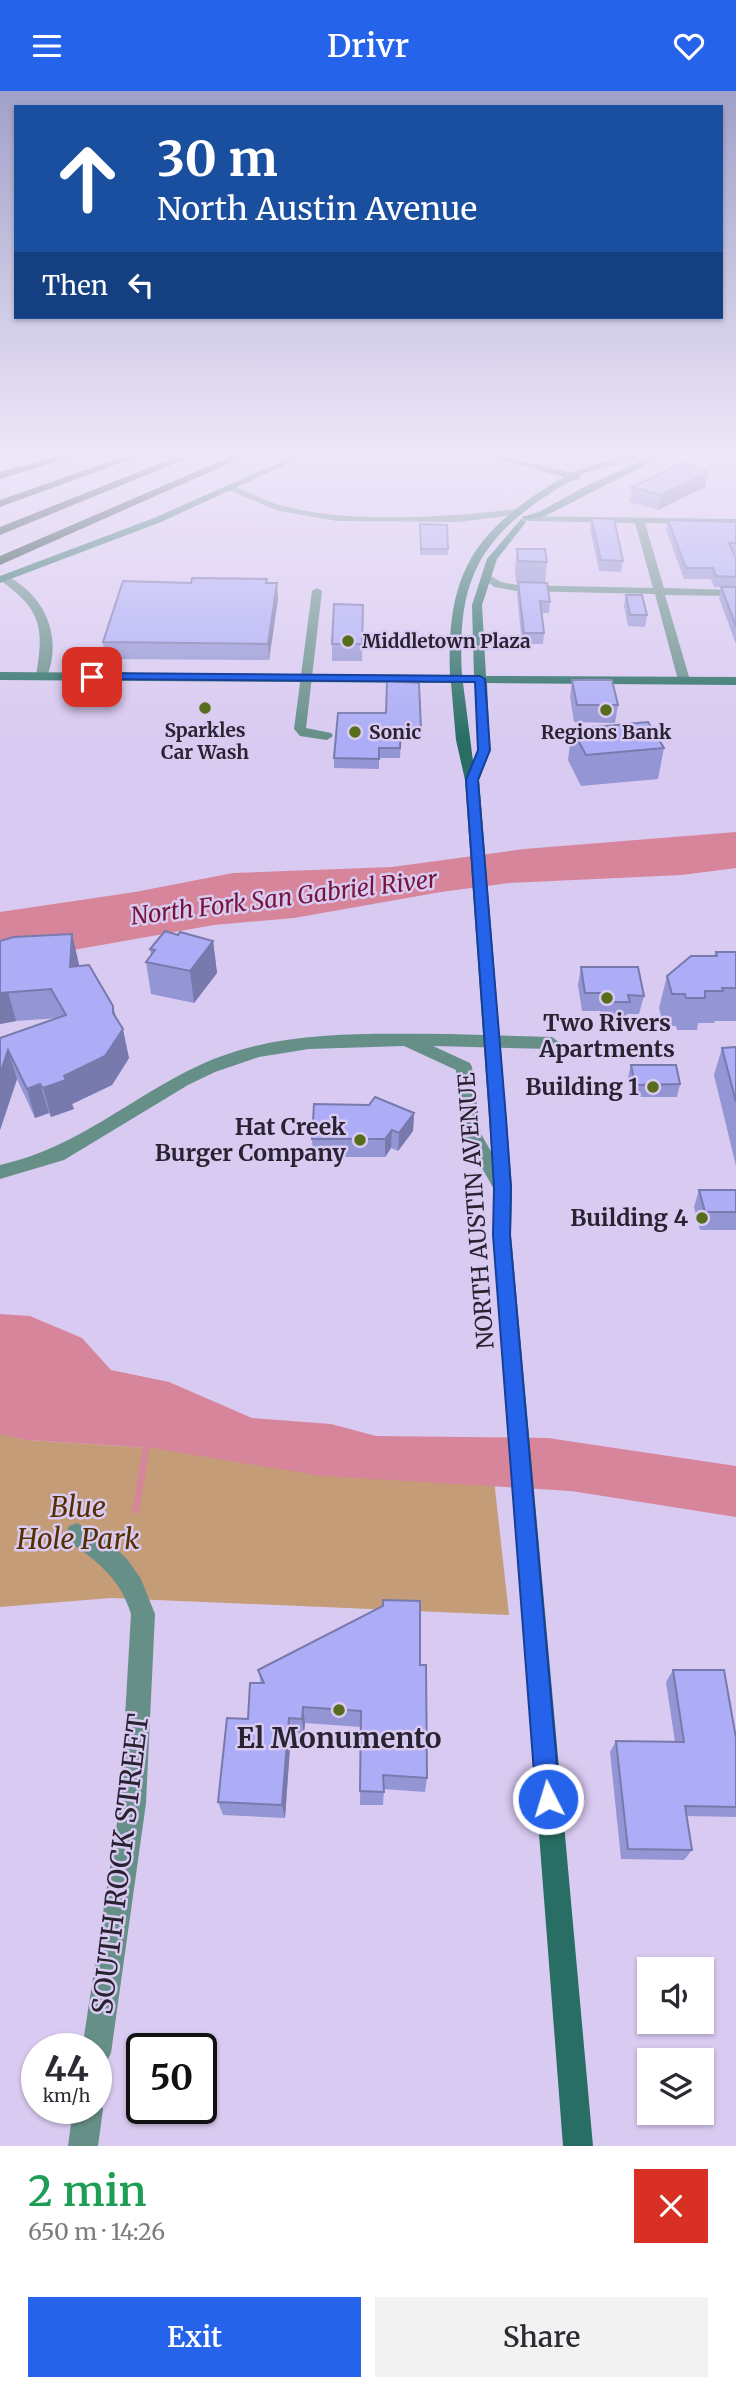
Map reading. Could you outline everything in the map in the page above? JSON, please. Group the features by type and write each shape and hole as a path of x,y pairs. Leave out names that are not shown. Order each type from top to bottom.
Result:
{"highway":[{"path":"0,561 33,547"}],"main road":[{"path":"3,580 85,547"},
{"name":"NORTH AUSTIN AVENUE","path":"485,547 467,571 456,608 456,679 461,748 472,780 474,803 503,1188 502,1235 578,2146"},
{"name":"NORTH AUSTIN AVENUE","path":"472,780 484,750 477,605 486,576 500,547"},
{"path":"0,676 736,681"}],"street":[{"path":"647,547 684,680"},
{"path":"486,576 498,585 517,588 736,593"},
{"path":"3,580 36,603 45,620 46,655 41,676"},
{"path":"317,591 300,729 304,733 327,736"},
{"path":"0,1172 38,1162 82,1144 186,1079 247,1053 320,1039 552,1044"},
{"path":"404,1040 464,1067 472,1134 503,1188"},
{"name":"SOUTH ROCK STREET","path":"77,1534 125,1573 136,1589 143,1614 133,1803 99,2033"},
{"path":"83,2146 86,2124"}],"green space":[{"name":"Blue Hole Park","path":"0,1433 27,1440 152,1448 492,1462 509,1615 111,1598 0,1607"}],"water":[{"name":"North Fork San Gabriel River","path":"736,832 736,868 682,875 509,883 294,918 214,925 0,963 0,912 135,892 233,873 392,867 524,849"},
{"path":"0,1314 30,1316 82,1338 111,1370 169,1382 252,1418 331,1424 376,1436 548,1438 736,1466 736,1517 571,1491 322,1476 152,1448 27,1440 0,1434"}],"building":[{"path":"421,547 448,549 421,549"},
{"path":"598,547 620,547 623,561 601,560"},
{"path":"678,547 731,547 736,559 736,577 716,576 713,568 686,568"},
{"path":"517,549 545,549 547,562 518,561"},
{"path":"192,578 267,579 266,583 277,583 268,644 103,642 123,581 191,583"},
{"path":"518,582 547,583 550,602 540,601 544,633 524,633"},
{"path":"721,587 736,587 736,626"},
{"path":"626,595 642,595 647,615 630,615"},
{"path":"334,604 363,605 362,644 332,644"},
{"path":"572,680 612,680 618,705 577,705"},
{"path":"387,681 419,683 421,729 401,730 400,748 379,748 379,759 334,758 338,713 386,713"},
{"path":"648,722 664,748 586,755 572,729"},
{"path":"165,931 213,941 190,971 146,962 155,950 150,949"},
{"path":"72,934 70,967 89,965 123,1029 105,1056 64,1076 66,1080 43,1088 40,1084 27,1089 8,1050 0,1074 0,1038 66,1015 51,989 0,993 0,941 14,937"},
{"path":"716,952 736,952 736,988 705,991 705,998 686,998 685,994 672,994 667,976 691,956 717,956"},
{"path":"581,967 638,967 644,996 628,995 630,1002 605,1002 604,993 585,993"},
{"path":"736,1047 736,1102 722,1048"},
{"path":"631,1065 676,1065 680,1084 635,1085"},
{"path":"375,1097 414,1113 399,1133 392,1130 385,1139 312,1139 314,1104 369,1105"},
{"path":"699,1190 736,1190 736,1212 705,1212"},
{"name":"El Monumento","path":"383,1600 420,1601 420,1665 426,1665 427,1778 383,1775 384,1792 360,1791 361,1711 303,1707 302,1719 289,1718 282,1805 218,1802 227,1718 248,1719 250,1683 264,1683 258,1670 383,1606"},
{"path":"673,1670 724,1670 736,1738 736,1807 685,1806 692,1850 628,1849 616,1741 684,1742"}],"waterway":[{"path":"136,1510 147,1443"}],"place":[{"name":"Middletown Plaza","path":"348,641"},
{"name":"Sparkles Car Wash","path":"205,708"},
{"name":"Regions Bank","path":"606,710"},
{"name":"Sonic","path":"355,732"},
{"name":"Two Rivers Apartments","path":"607,998"},
{"name":"Building 1","path":"653,1087"},
{"name":"Hat Creek Burger Company","path":"360,1140"},
{"name":"Building 4","path":"702,1218"},
{"name":"El Monumento","path":"339,1710"}],"route":[{"path":"92,677 480,679 484,750 472,780 503,1188 502,1235 548,1799"}]}
